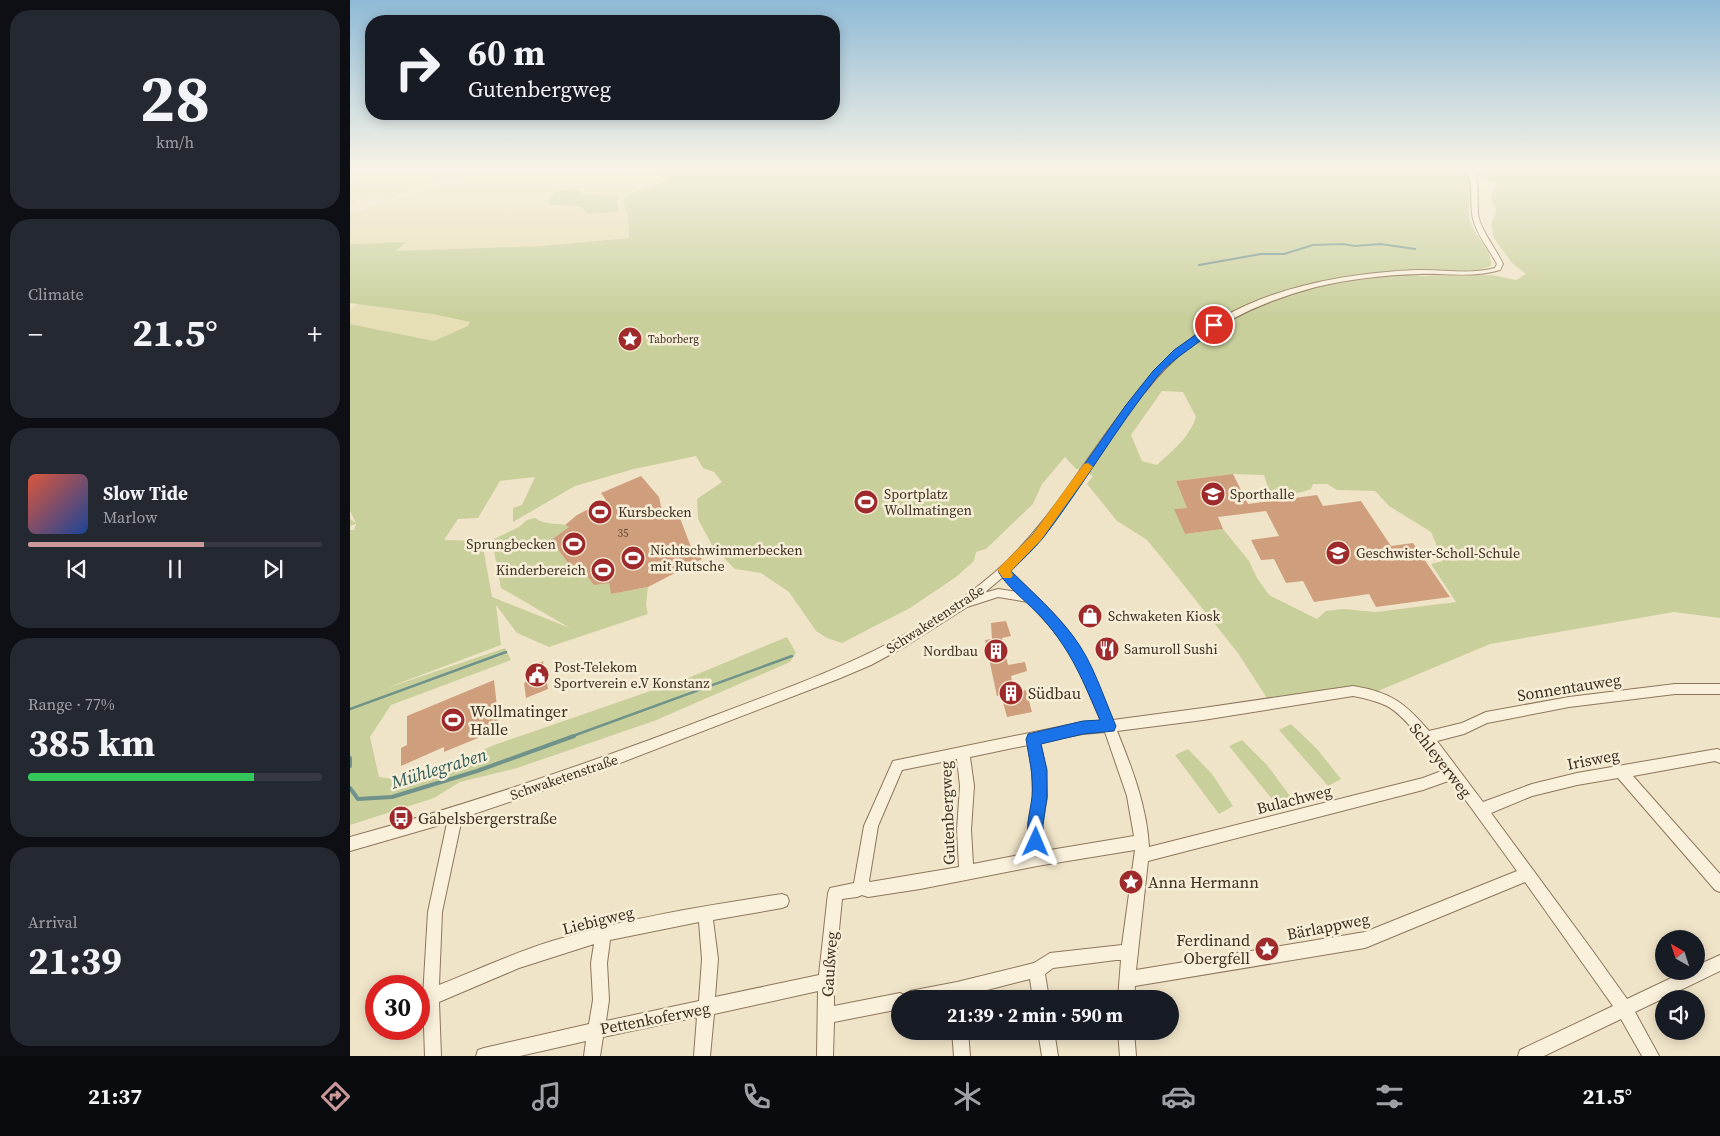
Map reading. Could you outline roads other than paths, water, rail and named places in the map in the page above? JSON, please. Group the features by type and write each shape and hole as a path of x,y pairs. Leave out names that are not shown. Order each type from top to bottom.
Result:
{"street":[{"name":"Schwaketenstraße","path":"350,844 415,827 607,763 866,661 959,606 1004,571 1037,537 1156,372 1177,352 1205,331 1250,306 1309,287 1389,274 1428,272 1484,273 1498,269 1500,264 1476,218"},
{"path":"1004,571 1029,600 1046,614 1069,640 1085,668 1109,726 1133,794 1142,849 1126,990"},
{"path":"991,582 1029,600"},
{"path":"959,606 998,593 1029,600"},
{"name":"Sonnentauweg","path":"1426,738 1464,728 1486,718 1569,702 1675,690 1720,689"},
{"name":"Schleyerweg","path":"1109,726 1353,691 1372,694 1393,703 1410,719 1453,772 1587,955 1625,1010 1650,1056"},
{"name":"Gutenbergweg","path":"859,887 872,826 898,765 1083,728 1109,726"},
{"path":"1033,739 1039,770 1040,797 1035,825 1037,859"},
{"name":"Gutenbergweg","path":"962,753 967,786 964,830 966,873"},
{"name":"Irisweg","path":"1480,810 1532,790 1620,771 1719,756"},
{"path":"1620,771 1720,885"},
{"name":"Bulachweg","path":"859,887 868,890 1037,859 1142,849 1423,784 1453,772"},
{"path":"433,1056 431,997 435,912 456,813"},
{"name":"Bärlappweg","path":"1126,979 1365,940 1526,874"},
{"name":"Gaußweg","path":"825,1056 826,981 835,893 859,887"},
{"name":"Liebigweg","path":"431,997 520,959 603,935 705,913 782,901"},
{"path":"702,1056 710,959 705,913"},
{"path":"592,1056 601,1000 599,964 603,935"},
{"path":"970,990 1037,970 1050,961 1116,952 1129,953"},
{"path":"1526,1056 1720,963"},
{"path":"1037,970 1040,990"},
{"name":"Pettenkoferweg","path":"484,1056 826,981"},
{"path":"825,1016 891,1003"},
{"path":"961,1040 962,1056"},
{"path":"1047,1040 1050,1056"},
{"path":"1127,1040 1128,1056"}],"waterway":[{"path":"1199,265 1261,254 1284,254 1313,245 1343,244 1355,246 1381,244 1415,249"},
{"path":"350,709 506,652"},
{"name":"Mühlegraben","path":"570,737 792,656"},
{"name":"Mühlegraben","path":"350,788 358,799 392,797 477,771 574,736"},
{"name":"Mühlegraben","path":"350,758 350,766"}],"place":[{"name":"Taborberg","path":"630,339"},
{"name":"Sporthalle","path":"1213,494"},
{"name":"Sportplatz Wollmatingen","path":"866,502"},
{"name":"Kursbecken","path":"600,512"},
{"name":"Sprungbecken","path":"574,544"},
{"name":"Geschwister-Scholl-Schule","path":"1338,553"},
{"name":"Nichtschwimmerbecken mit Rutsche","path":"633,558"},
{"name":"Kinderbereich","path":"603,570"},
{"name":"Schwaketen Kiosk","path":"1090,616"},
{"name":"Samuroll Sushi","path":"1107,649"},
{"name":"Nordbau","path":"996,651"},
{"name":"Post-Telekom Sportverein e.V Konstanz","path":"537,675"},
{"name":"Südbau","path":"1011,693"},
{"name":"Wollmatinger Halle","path":"453,720"},
{"name":"Gabelsbergerstraße","path":"401,818"},
{"name":"Anna Hermann","path":"1131,882"},
{"name":"Ferdinand Obergfell","path":"1267,949"}]}
